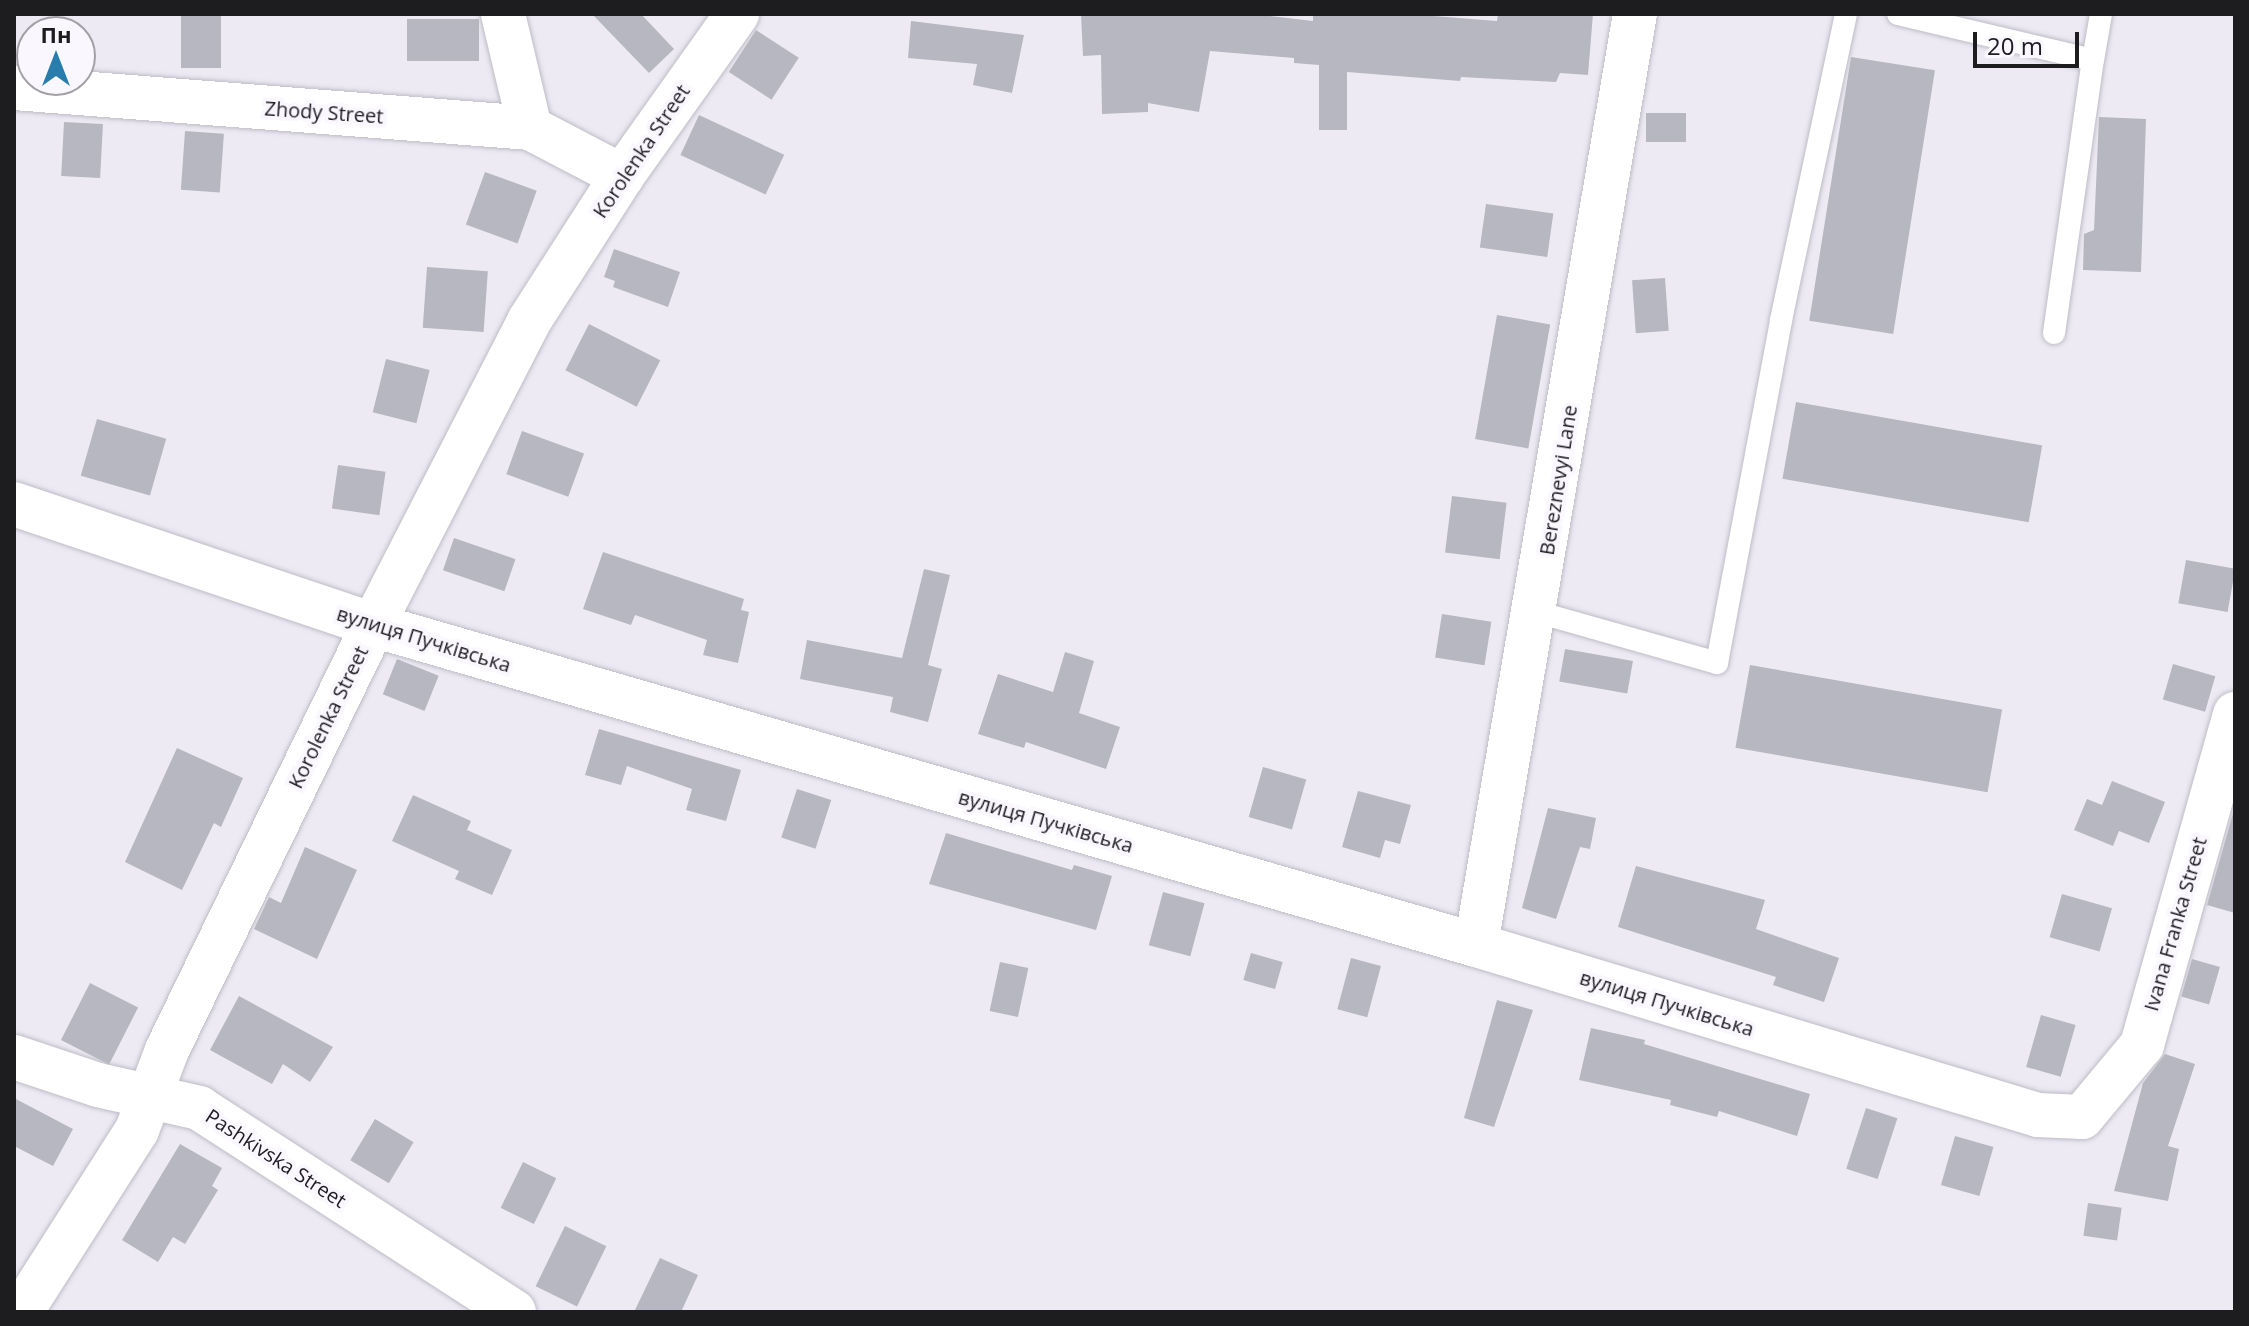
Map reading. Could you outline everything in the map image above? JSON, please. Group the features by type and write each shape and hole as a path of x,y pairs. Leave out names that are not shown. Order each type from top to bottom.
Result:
{"street":[{"path":"503,14 530,128"},
{"name":"Korolenka Street","path":"21,1312 137,1130 149,1093 373,625 529,321 622,176 737,14"},
{"name":"Bereznevyi Lane","path":"1476,945 1537,612 1635,14"},
{"name":"Zhody Street","path":"14,88 530,128 622,176"},
{"name":"вулиця Пучківська","path":"14,504 373,625 1476,945 2038,1115 2082,1117"},
{"name":"Ivana Franka Street","path":"2082,1117 2142,1045 2235,714"},
{"name":"Pashkivska Street","path":"14,1057 98,1085 149,1093 199,1108 514,1312"}],"lane":[{"path":"1537,612 1717,663 1781,320 1846,14"},
{"path":"1898,14 2093,60"},
{"path":"2054,333 2101,14"}],"building":[{"path":"181,14 221,14 221,68 181,68"},
{"path":"592,14 641,14 674,49 649,73"},
{"path":"1081,14 1254,14 1313,21 1313,14 1408,14 1497,21 1498,14 1593,14 1588,75 1560,73 1556,82 1461,77 1460,81 1347,72 1347,130 1319,130 1319,65 1294,63 1294,58 1210,51 1199,112 1148,103 1148,112 1102,114 1101,55 1083,56"},
{"path":"407,19 479,19 479,61 407,61"},
{"path":"911,21 1024,35 1012,93 973,85 977,64 908,58"},
{"path":"756,30 799,58 772,100 729,72"},
{"path":"1851,57 1935,70 1893,334 1809,321"},
{"path":"1646,113 1686,113 1686,142 1646,142"},
{"path":"699,115 784,155 766,195 680,155"},
{"path":"2099,117 2146,119 2141,272 2083,270 2084,234 2094,230"},
{"path":"64,122 103,124 100,178 61,176"},
{"path":"185,131 224,134 220,193 181,190"},
{"path":"485,172 537,191 518,243 466,225"},
{"path":"1486,204 1553,213 1547,257 1480,248"},
{"path":"614,249 680,272 668,307 613,287 615,281 604,277"},
{"path":"427,267 488,271 484,332 423,328"},
{"path":"1665,278 1669,331 1636,333 1632,280"},
{"path":"1497,315 1550,324 1528,448 1475,439"},
{"path":"589,324 660,360 637,407 565,370"},
{"path":"386,359 430,370 416,423 373,412"},
{"path":"1796,402 2042,445 2029,522 1782,479"},
{"path":"97,419 166,439 150,496 81,476"},
{"path":"522,431 584,454 568,497 506,474"},
{"path":"338,465 386,472 379,515 332,509"},
{"path":"1452,496 1507,503 1500,559 1445,553"},
{"path":"454,538 515,559 504,591 443,570"},
{"path":"603,552 744,599 741,610 749,612 738,663 703,655 707,640 635,615 631,625 583,609"},
{"path":"2186,560 2235,569 2228,612 2178,603"},
{"path":"924,569 950,575 928,665 942,669 928,722 890,712 893,697 800,679 807,640 902,658"},
{"path":"1442,614 1491,622 1485,665 1435,657"},
{"path":"1565,649 1633,661 1627,693 1559,681"},
{"path":"1065,652 1094,661 1079,713 1120,727 1106,769 1026,742 1024,748 978,734 998,674 1053,692"},
{"path":"397,659 439,676 424,711 383,694"},
{"path":"2173,664 2215,676 2205,712 2163,700"},
{"path":"1750,665 2002,709 1988,792 1735,748"},
{"path":"599,729 741,770 726,821 686,810 692,789 627,766 621,785 585,775"},
{"path":"177,748 243,778 221,827 214,823 182,890 125,862"},
{"path":"1263,767 1306,779 1292,829 1249,817"},
{"path":"2112,781 2165,802 2149,843 2119,831 2113,846 2074,830 2087,799 2102,805"},
{"path":"797,789 831,800 815,849 781,838"},
{"path":"1358,791 1411,805 1400,844 1385,840 1380,858 1342,847"},
{"path":"413,795 471,821 467,830 512,850 492,895 455,879 459,871 392,841"},
{"path":"2235,806 2235,913 2207,905"},
{"path":"1548,808 1596,818 1590,849 1580,847 1556,919 1522,908"},
{"path":"946,833 1072,870 1074,865 1112,876 1096,930 929,884"},
{"path":"305,847 357,870 317,959 254,929 269,897 281,903"},
{"path":"1636,866 1765,900 1756,929 1839,958 1824,1002 1773,985 1776,977 1618,927"},
{"path":"1163,892 1205,903 1190,956 1149,945"},
{"path":"2062,894 2112,908 2100,952 2050,937"},
{"path":"1251,953 1283,962 1275,989 1243,980"},
{"path":"1351,958 1381,966 1367,1017 1337,1009"},
{"path":"2192,959 2220,967 2209,1004 2181,996"},
{"path":"1000,962 1028,968 1018,1017 990,1011"},
{"path":"90,983 138,1008 109,1065 61,1040"},
{"path":"239,996 333,1047 310,1082 283,1064 272,1084 210,1050"},
{"path":"1497,1000 1533,1010 1494,1127 1464,1118"},
{"path":"2041,1015 2076,1025 2061,1077 2026,1067"},
{"path":"1591,1028 1645,1040 1644,1044 1810,1094 1797,1136 1719,1111 1717,1117 1670,1105 1671,1100 1579,1080"},
{"path":"2165,1054 2195,1064 2168,1146 2179,1149 2168,1201 2114,1191 2143,1083"},
{"path":"14,1098 73,1129 53,1166 14,1146"},
{"path":"1866,1108 1897,1118 1878,1179 1846,1169"},
{"path":"375,1119 414,1142 389,1183 350,1160"},
{"path":"1955,1136 1993,1147 1979,1196 1941,1185"},
{"path":"180,1144 222,1168 212,1186 218,1190 185,1244 173,1237 158,1262 122,1240"},
{"path":"523,1162 556,1178 534,1224 501,1208"},
{"path":"2088,1203 2122,1208 2117,1240 2083,1236"},
{"path":"565,1226 606,1246 577,1306 536,1286"},
{"path":"660,1258 698,1275 681,1312 634,1312"}]}
